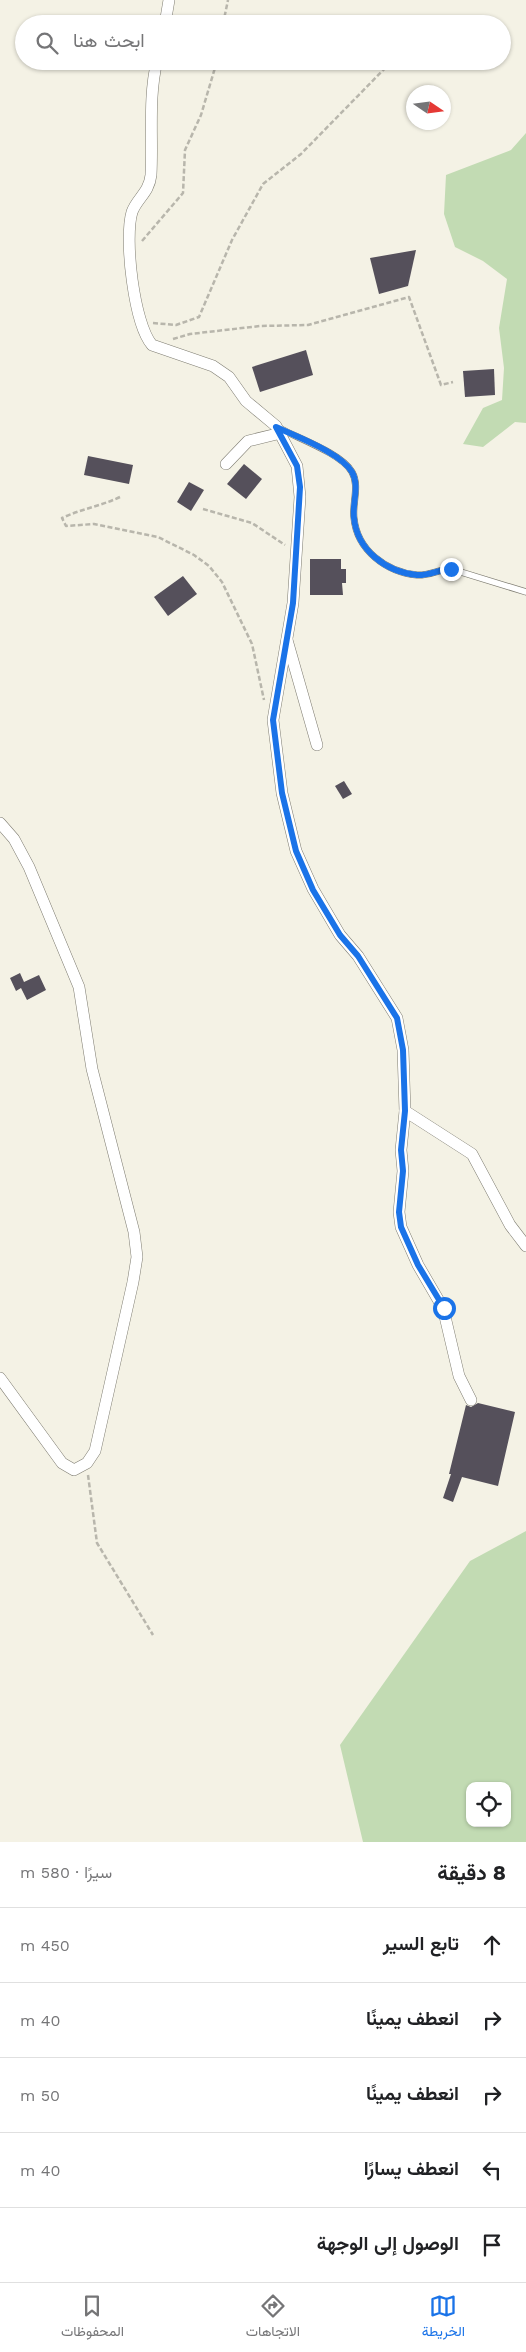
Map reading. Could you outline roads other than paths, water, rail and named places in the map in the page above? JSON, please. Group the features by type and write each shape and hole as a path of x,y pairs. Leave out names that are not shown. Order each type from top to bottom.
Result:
{"street":[{"path":"166,15 169,0"},
{"path":"156,70 152,91 151,176 146,193 133,210 130,255 141,322 152,345 213,366 229,377 246,401 279,430 293,455 299,475 297,553 293,603 273,720 282,793 299,861 325,912 358,956 397,1018 403,1050 405,1111 401,1150 403,1171 399,1212 401,1227 418,1265 444,1308 459,1376 471,1400"},
{"path":"226,464 248,441 279,430"},
{"path":"286,638 317,745"},
{"path":"0,823 14,839 29,867 79,987 95,1079 136,1245 133,1282 95,1451 87,1463 74,1470 62,1463 0,1378"},
{"path":"405,1111 472,1154 510,1225 526,1246"}],"lane":[{"path":"279,430 339,458 349,467 356,482 354,518 359,537 371,556 380,562 418,575 440,569 451,569 526,592"}]}
